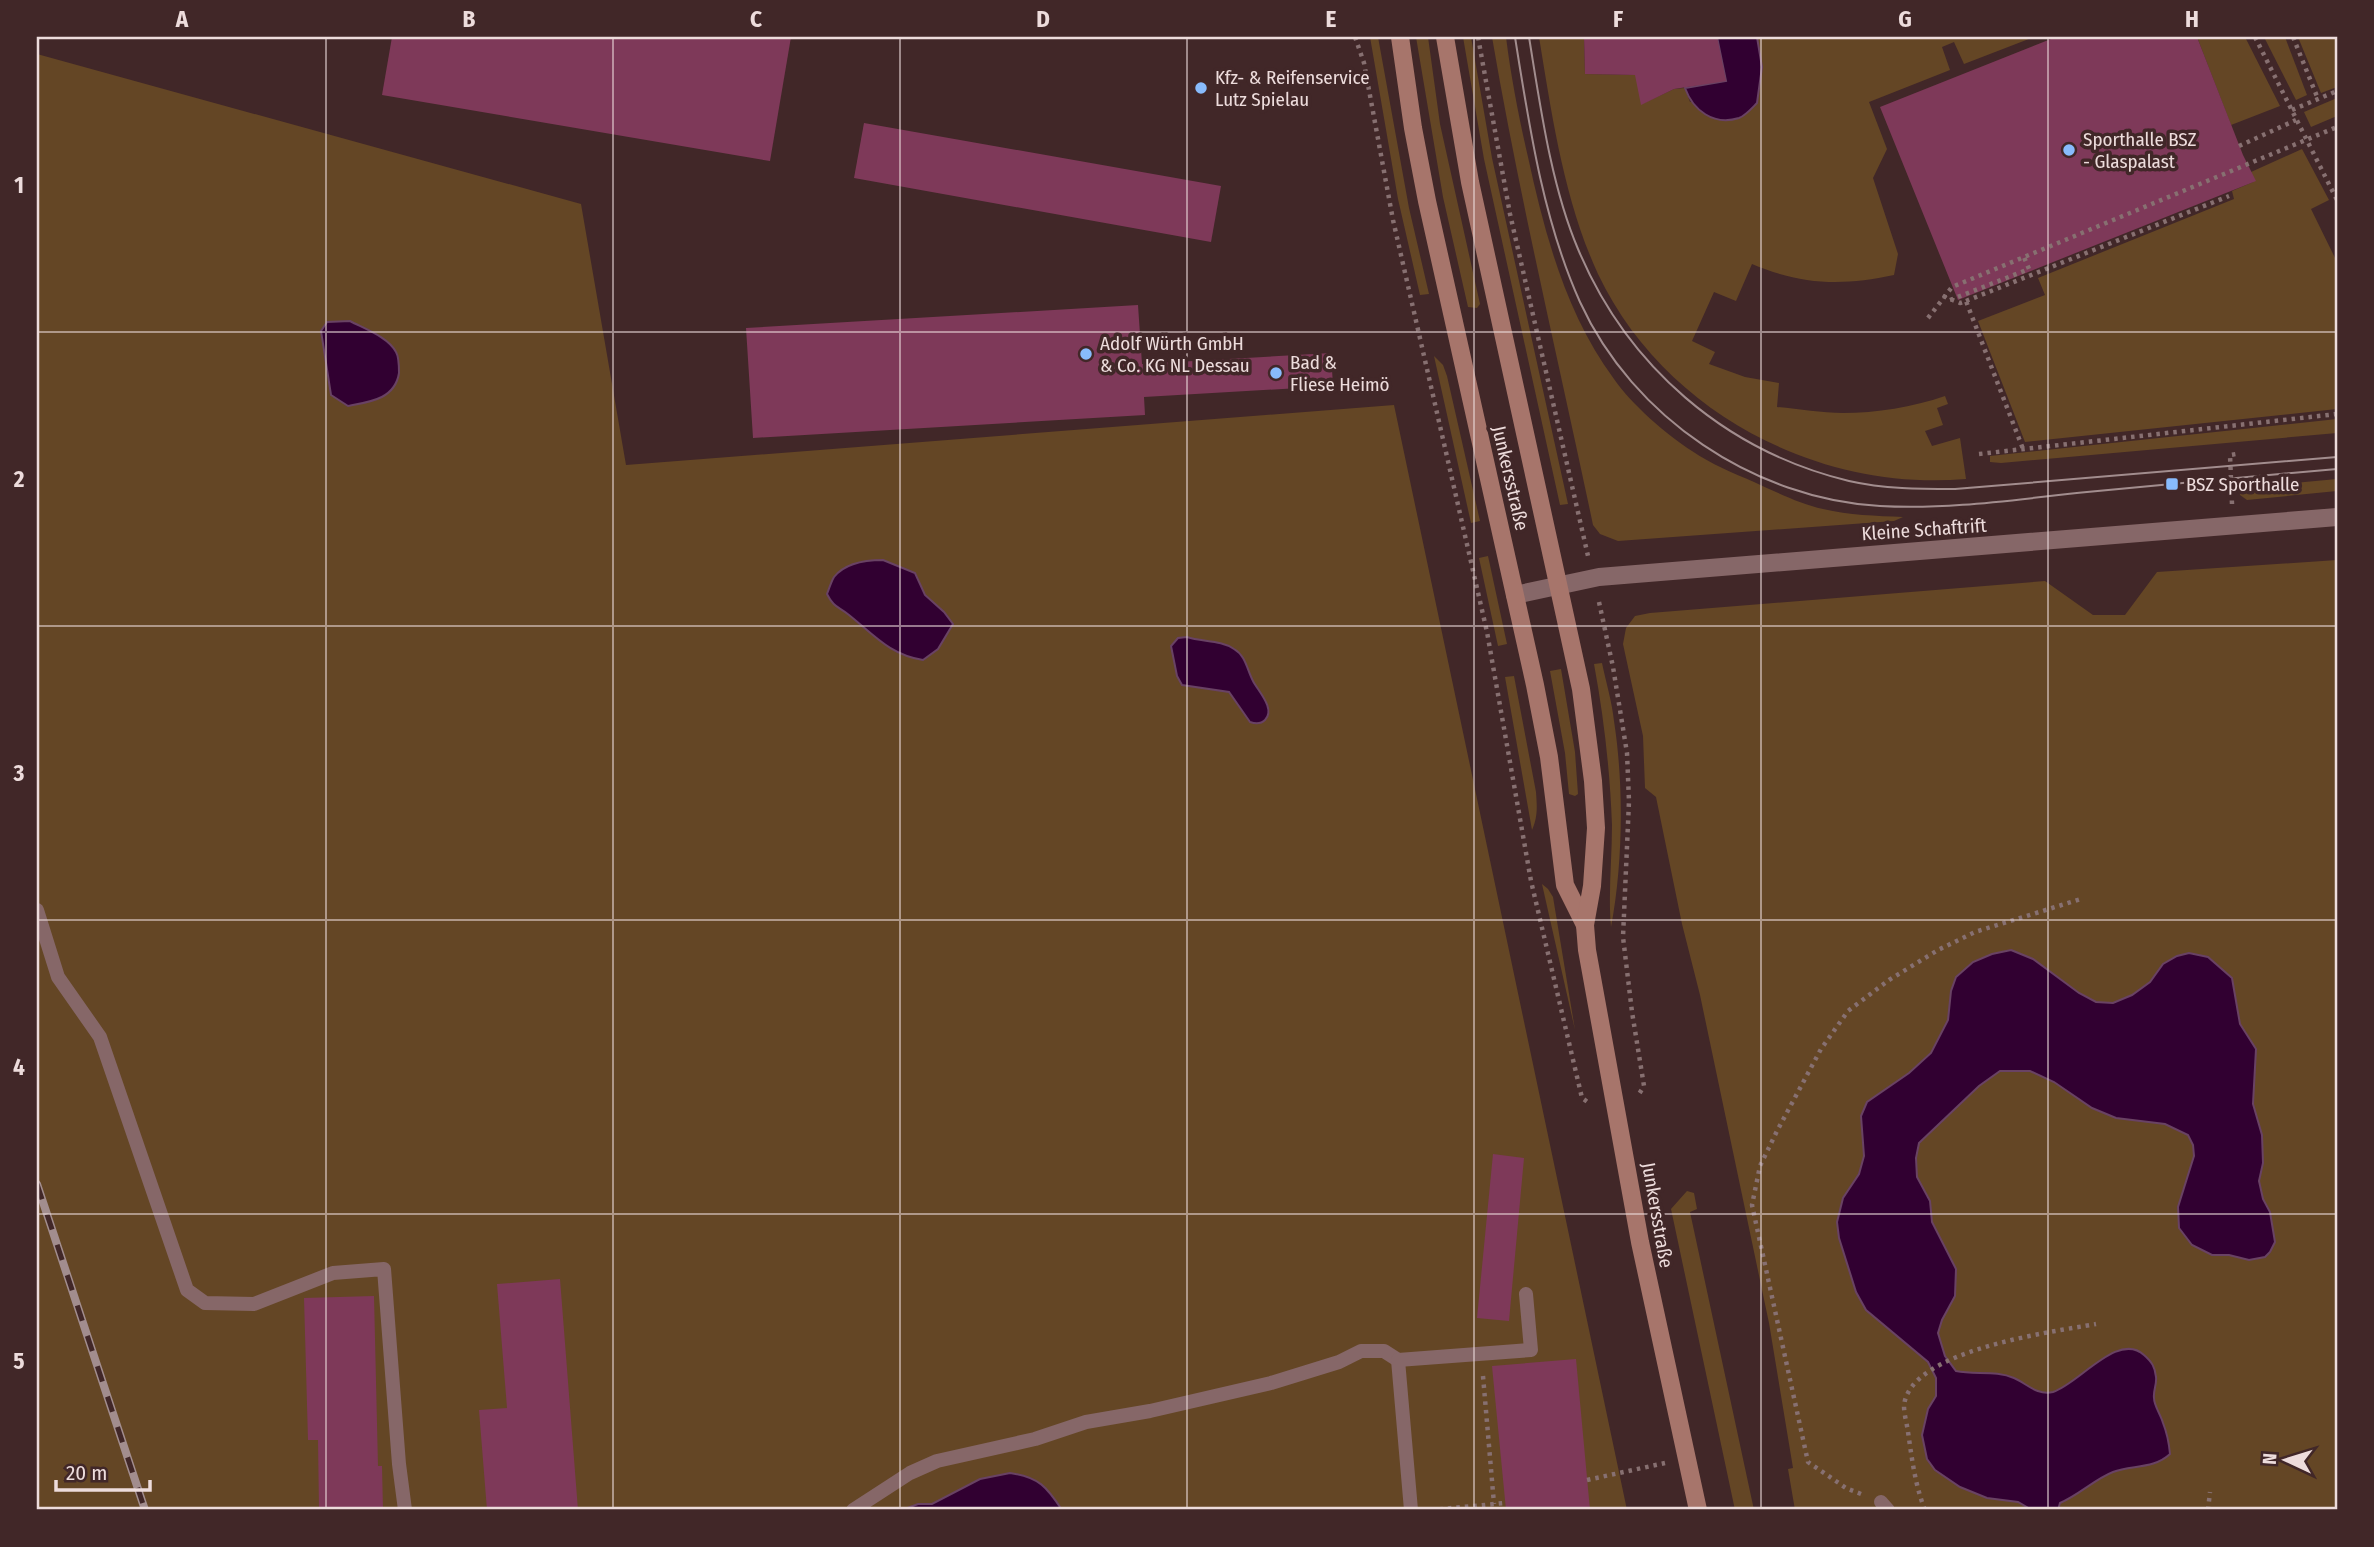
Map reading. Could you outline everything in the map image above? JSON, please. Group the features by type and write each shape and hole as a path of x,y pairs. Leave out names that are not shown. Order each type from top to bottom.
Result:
{"main road":[{"name":"Junkersstraße","path":"1400,37 1427,201 1516,595 1549,757 1564,886 1585,925"},
{"name":"Junkersstraße","path":"1445,37 1470,182 1581,690 1596,828 1592,886 1585,925 1587,950 1640,1242 1698,1510"}],"street":[{"name":"Kleine Schaftrift","path":"1516,595 1599,577 2337,517"}],"lane":[{"path":"37,910 58,977 100,1037 187,1290 205,1303 254,1304 333,1273 384,1269 405,1510"},
{"path":"853,1510 910,1473 937,1461 1035,1439 1113,1415 1150,1410 1271,1382 1339,1362 1361,1351 1384,1351 1398,1360 1531,1350 1526,1294"},
{"path":"1398,1360 1411,1510"}],"path":[{"path":"1355,37 1364,63 1393,220 1487,632 1531,881 1565,1033 1581,1098 1619,1124"},
{"path":"2255,37 2337,200"},
{"path":"2293,37 2318,99"},
{"path":"2292,110 2337,91"},
{"path":"2239,146 2296,120"},
{"path":"1928,318 1952,287 2337,127"},
{"path":"1943,296 1960,303 1966,301 2229,196"},
{"path":"1950,300 2029,268 2024,257"},
{"path":"1966,301 2023,449"},
{"path":"1979,454 2337,414"},
{"path":"2235,526 2230,455 2236,454"},
{"path":"1885,1506 1846,1489 1808,1462 1752,1205 1760,1166 1822,1049 1848,1011 1889,980 1938,950 1975,932 2081,899"},
{"path":"1925,1510 1917,1488 1904,1405 1911,1387 1923,1373 1952,1359 2004,1341 2096,1324"},
{"path":"1481,1354 1494,1504"},
{"path":"1587,1479 1687,1459"},
{"path":"2208,1510 2210,1492"},
{"path":"1426,1510 1505,1503"}],"shaded area":[{"path":"1370,37 1378,37 1409,208 1429,294 1420,295 1398,199"},
{"path":"1416,37 1428,37 1440,124 1480,304 1477,308 1468,307 1443,197"},
{"path":"1463,37 1471,37 1492,158 1568,504 1560,505 1484,159"},
{"path":"1492,37 1506,37 1535,186 1559,273 1597,354 1621,388 1672,437 1699,456 1730,472 1814,507 1853,514 1903,517 1894,521 1618,541 1600,534 1593,525 1527,220"},
{"path":"1539,37 1584,37 1585,74 1641,75 1644,103 1674,89 1685,88 1690,102 1762,67 1757,37 2034,37 1964,64 1954,42 1942,47 1950,70 1869,102 1887,149 1873,178 1898,254 1894,275 1857,281 1822,282 1788,276 1752,264 1736,301 1714,292 1692,341 1715,352 1709,364 1745,377 1779,383 1777,407 1835,413 1868,412 1945,396 1948,404 1937,408 1943,425 1925,431 1932,446 1960,438 1966,479 1910,480 1855,472 1801,456 1750,433 1704,402 1662,366 1626,323 1598,274 1586,246 1561,157"},
{"path":"1717,37 1757,37 1762,67 1757,103 1746,114 1730,120 1721,120 1705,114 1693,103 1685,88 1726,81"},
{"path":"2197,37 2245,37 2280,106 2231,125"},
{"path":"2264,37 2285,37 2307,95 2296,100"},
{"path":"2298,37 2337,37 2337,87 2321,93"},
{"path":"37,54 581,204 626,465 1394,405 1627,1510 37,1510"},
{"path":"2337,98 2337,116 2311,127 2304,112"},
{"path":"2302,149 2329,200 2311,209 2337,262 2337,409 2025,442 1978,321 2045,295 2038,278 2234,199 2232,191 2253,182 2251,172"},
{"path":"350,321 388,342 398,357 399,373 397,382 387,394 373,401 348,406 331,395 321,331 327,322"},
{"path":"1434,356 1443,365 1447,376 1480,521 1471,523"},
{"path":"2337,419 2337,433 1990,462 1990,456"},
{"path":"2337,479 2337,491 2247,500 2240,495 2239,488"},
{"path":"1488,556 1507,644 1498,646 1479,558"},
{"path":"883,560 915,573 925,595 953,624 938,649 923,660 901,654 883,643 834,604 827,594 834,577 844,568"},
{"path":"2337,560 2337,1510 1795,1510 1788,1469 1793,1468 1769,1323 1656,797 1645,788 1643,736 1623,644 1626,628 1635,616 1650,613 2045,581 2093,615 2125,615 2157,572"},
{"path":"1187,637 1223,644 1238,652 1267,705 1268,716 1265,720 1250,722 1229,692 1182,685 1177,676 1171,646 1178,638"},
{"path":"1602,663 1613,714 1621,798 1618,877 1611,927 1611,805 1606,744 1594,664"},
{"path":"1561,669 1575,752 1578,794 1575,796 1569,794 1565,753 1550,671"},
{"path":"1514,676 1536,792 1537,807 1532,830 1505,677"},
{"path":"1542,884 1553,897 1575,1030"},
{"path":"2011,950 2033,959 2079,993 2096,1002 2113,1003 2132,995 2150,982 2163,964 2189,953 2208,957 2232,978 2240,1024 2256,1049 2253,1104 2262,1135 2263,1163 2259,1181 2263,1199 2270,1212 2275,1242 2265,1257 2249,1260 2229,1255 2212,1255 2192,1245 2179,1228 2178,1207 2194,1156 2188,1135 2165,1124 2116,1118 2092,1108 2054,1082 2030,1071 2000,1071 1979,1086 1919,1143 1916,1158 1917,1177 1930,1201 1932,1222 1956,1269 1955,1296 1938,1333 1945,1356 1956,1371 2007,1376 2047,1393 2063,1387 2098,1362 2122,1350 2134,1349 2144,1355 2154,1367 2154,1401 2166,1431 2170,1454 2157,1462 2106,1475 2060,1503 2058,1510 2032,1510 2018,1502 1987,1498 1960,1487 1935,1470 1927,1459 1922,1435 1928,1409 1936,1396 1936,1378 1928,1362 1866,1310 1856,1292 1839,1238 1837,1222 1843,1198 1859,1174 1864,1156 1861,1116 1867,1102 1909,1073 1931,1053 1948,1020 1951,991 1956,977 1973,962"},
{"path":"1687,1191 1694,1193 1697,1209 1690,1212 1754,1510 1735,1510 1671,1209"},
{"path":"1010,1473 1028,1477 1041,1484 1062,1510 902,1510 918,1504 932,1504 980,1479"}],"building":[{"path":"392,37 791,37 770,161 382,95"},
{"path":"1584,37 1717,37 1726,81 1674,89 1641,105 1635,75 1585,74"},
{"name":"Sporthalle BSZ - Glaspalast","path":"2056,37 2197,37 2243,155 2256,181 1958,300 1880,107"},
{"path":"864,123 1221,186 1211,242 854,178"},
{"path":"1138,305 1142,364 1331,353 1333,386 1144,397 1145,415 753,438 746,328"},
{"path":"1493,1154 1524,1158 1509,1321 1477,1318"},
{"path":"560,1279 578,1510 487,1510 479,1410 507,1408 497,1284"},
{"path":"374,1296 378,1466 382,1466 383,1510 319,1510 318,1440 308,1440 304,1298"},
{"path":"1576,1359 1590,1510 1506,1510 1492,1366"}],"tram line":[{"path":"1515,37 1532,138 1547,205 1567,271 1580,302 1603,344 1632,382 1665,416 1703,445 1744,469 1788,487 1833,500 1906,507 1984,503 2337,469"},
{"path":"1529,37 1537,90 1560,199 1578,249 1599,291 1624,330 1653,366 1685,398 1761,449 1804,467 1849,481 1929,489 2337,457"}],"railway":[{"path":"37,1184 145,1510"}],"place":[{"name":"Kfz- & Reifenservice Lutz Spielau","path":"1201,88"},
{"name":"Sporthalle BSZ - Glaspalast","path":"2069,150"},
{"name":"Adolf Würth GmbH & Co. KG NL Dessau","path":"1086,354"},
{"name":"Bad & Fliese Heimö","path":"1276,373"},
{"name":"BSZ Sporthalle","path":"2172,484"}]}
